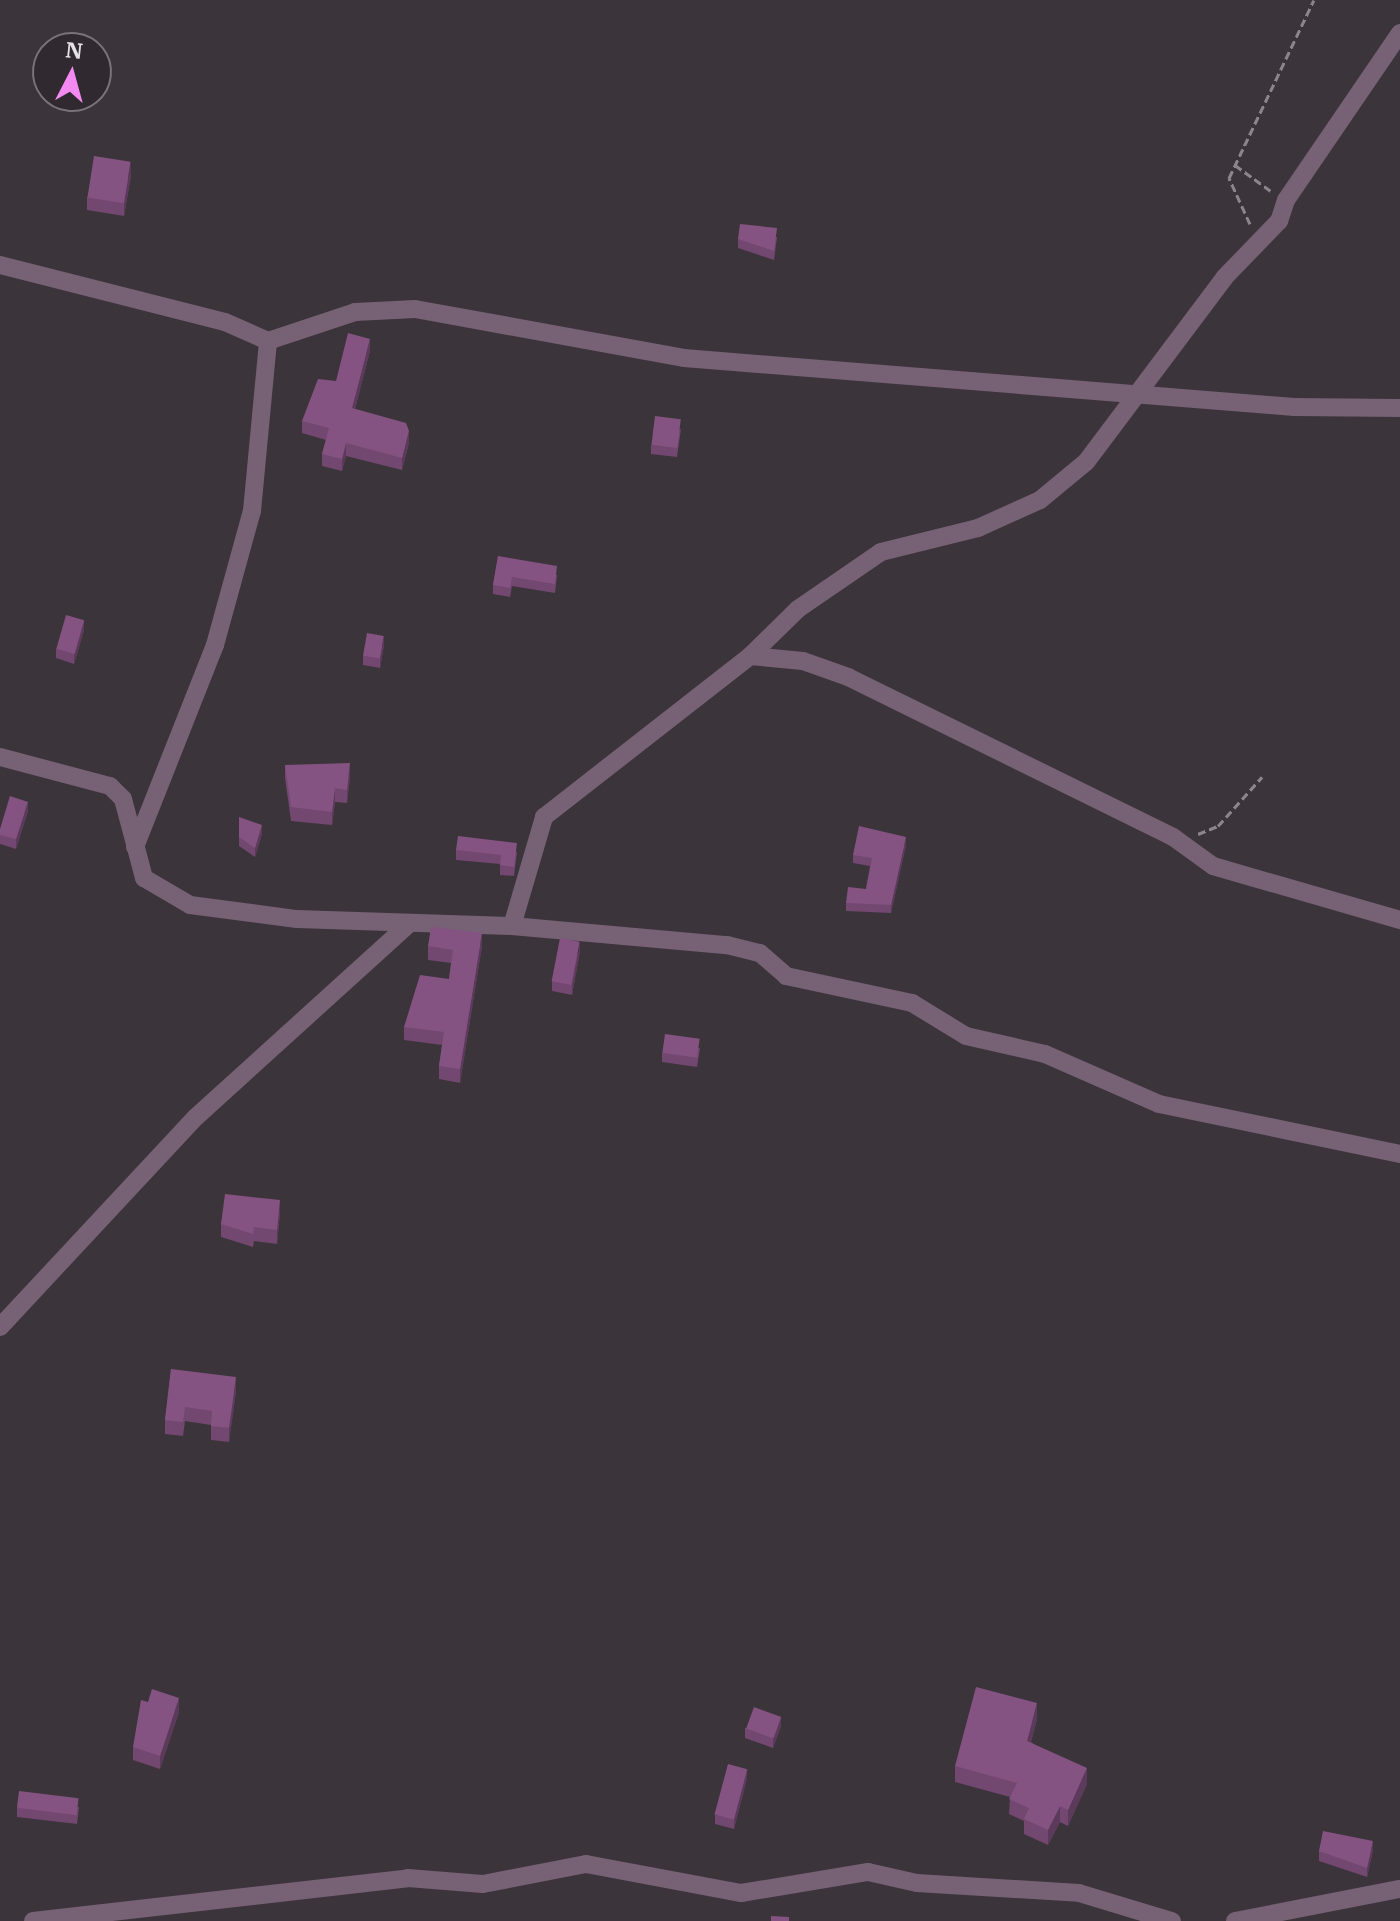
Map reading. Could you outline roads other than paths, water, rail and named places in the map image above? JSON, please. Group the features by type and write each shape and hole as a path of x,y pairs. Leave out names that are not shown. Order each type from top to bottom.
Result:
{"street":[{"path":"512,926 544,817 750,656 798,609 881,552 978,528 1040,500 1086,462 1137,392 1262,240 1400,33"},
{"path":"0,265 225,322 268,341 355,312 415,309 684,358 1400,408"},
{"path":"135,847 215,645 252,511 268,341"},
{"path":"750,656 803,661 848,677 1180,842 1238,876 1400,920"},
{"path":"0,757 110,786 123,799 144,878 190,905 408,925 512,926 749,950 786,976 912,1003 966,1036 1045,1054 1159,1104 1400,1154"},
{"path":"0,1327 196,1117 408,925"},
{"path":"33,1921 408,1878 483,1884 586,1864 741,1893 868,1872 917,1883 1079,1893 1172,1921"},
{"path":"1235,1921 1400,1889"}]}
